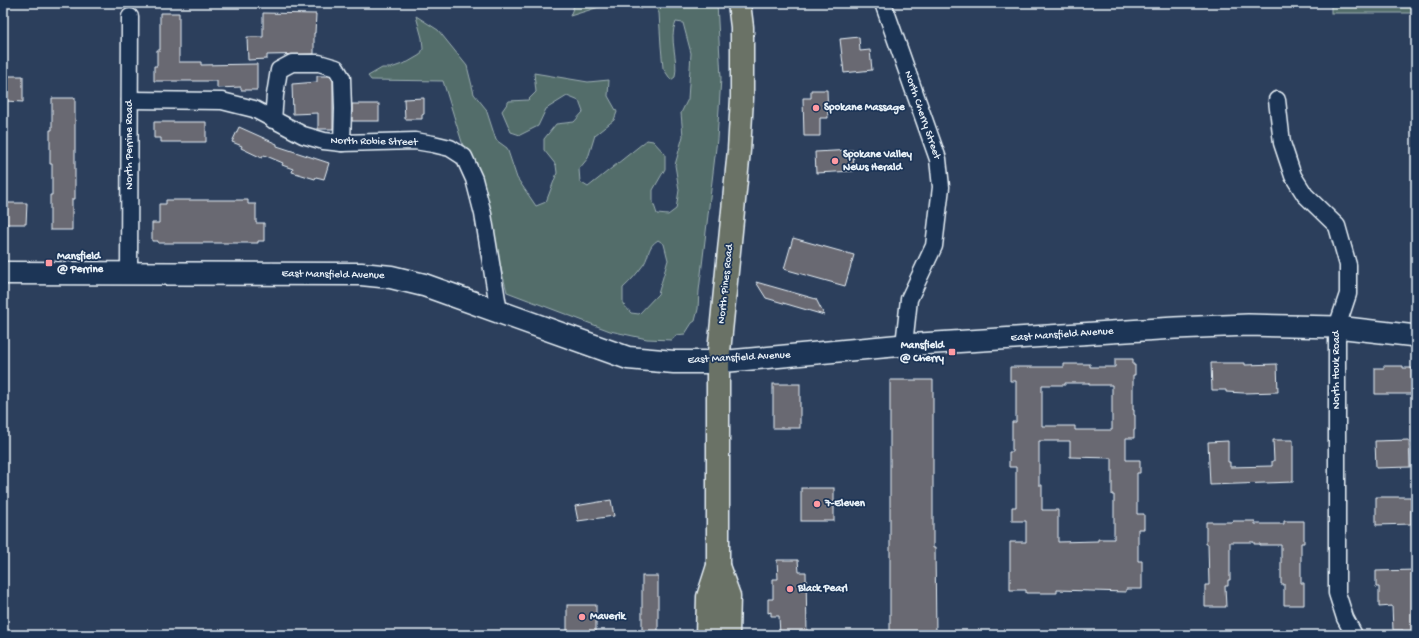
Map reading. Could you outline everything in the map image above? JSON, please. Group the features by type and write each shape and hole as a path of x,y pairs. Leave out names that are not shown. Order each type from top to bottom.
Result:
{"main road":[{"name":"North Pines Road","path":"707,635 708,597 718,566 718,362 739,150 742,98 742,42 739,3"},
{"name":"East Mansfield Avenue","path":"3,273 361,274 391,277 424,285 628,358 674,362 718,362"},
{"name":"North Pines Road","path":"718,566 729,596 728,635"}],"street":[{"name":"North Cherry Street","path":"883,3 938,159 941,187 934,246 909,299 904,345"},
{"name":"North Perrine Road","path":"129,274 130,17"},
{"path":"273,120 279,70 292,63 319,63 336,68 342,78 344,109 342,143"},
{"name":"North Robie Street","path":"130,100 222,101 254,109 303,135 324,141 342,143 415,141 450,148 464,157 474,178 483,214 499,312"},
{"name":"North Houk Road","path":"1277,100 1282,143 1293,176 1305,195 1337,226 1348,265 1348,294 1337,327 1337,593 1345,618 1354,635"},
{"name":"East Mansfield Avenue","path":"718,362 904,345 1175,328 1248,325 1337,327 1416,336"}],"green space":[{"path":"233,3 345,3 339,7"},
{"path":"575,3 612,3 570,16"},
{"path":"627,3 717,3 721,78 717,139 698,309 695,321 685,334 676,335 672,340 647,339 610,331 507,292 479,182 465,152 443,81 371,80 368,76 382,68 391,68 408,62 420,55 423,49 422,38 416,16 438,30 467,66 474,94 486,109 496,140 507,148 517,178 536,206 546,202 557,173 556,165 544,150 544,139 556,124 574,122 583,112 579,101 567,96 546,109 538,126 520,135 511,132 502,111 509,101 528,100 536,92 534,73 588,82 609,80 608,96 617,112 614,120 595,135 588,158 579,169 580,182 588,187 647,140 653,141 665,154 665,169 653,190 653,202 657,214 668,215 676,209 679,190 675,165 683,136 681,113 688,99 691,53 683,23 676,22 673,42 676,70 675,77 671,80 663,68 659,13 655,6 647,6 640,9 638,5","holes":["658,240 664,244 668,260 658,294 639,314 631,313 623,304 623,288 644,264 652,245"]},
{"path":"1331,3 1416,3 1416,13 1331,13"}],"building":[{"path":"160,13 179,13 179,62 201,62 201,65 257,64 257,90 241,90 241,87 217,88 217,81 154,81 154,66 157,66 157,50 160,50"},
{"path":"263,13 316,14 314,54 267,55 267,59 248,60 247,37 263,37"},
{"path":"859,37 860,51 870,50 872,70 844,73 840,39"},
{"path":"3,76 23,76 23,102 5,101 5,99 3,99"},
{"path":"317,76 330,76 333,81 333,129 318,129 318,113 293,114 292,84 317,82"},
{"name":"Spokane Massage","path":"811,90 827,90 828,118 820,118 820,136 804,136 803,98 811,98"},
{"path":"52,98 75,98 75,199 72,199 72,230 50,230 52,164 50,164 50,130 52,130"},
{"path":"424,98 424,114 422,115 422,119 405,119 404,99"},
{"path":"352,104 379,104 379,121 352,121"},
{"path":"154,122 206,122 206,142 161,142 161,138 154,138"},
{"path":"239,127 277,144 277,146 329,163 324,179 316,177 315,179 292,172 293,169 282,165 283,163 264,155 262,158 241,148 242,146 232,142"},
{"name":"Spokane Valley News Herald","path":"853,150 854,171 816,173 815,152"},
{"path":"166,200 248,200 248,204 256,204 256,223 264,223 264,241 258,241 258,243 158,243 158,241 152,241 152,223 159,223 159,204 166,204"},
{"path":"3,203 27,203 26,224 3,224"},
{"path":"793,238 854,255 845,286 784,269"},
{"path":"756,282 816,299 824,315 766,298"},
{"path":"1115,359 1133,359 1133,365 1135,365 1135,375 1133,375 1133,410 1135,415 1135,430 1134,438 1126,438 1126,460 1140,460 1140,473 1137,473 1137,514 1144,514 1144,529 1138,529 1138,561 1142,561 1142,589 1126,589 1126,592 1057,590 1057,593 1026,593 1026,590 1010,590 1010,542 1026,542 1026,521 1012,521 1012,507 1016,507 1016,467 1009,467 1009,452 1012,452 1012,422 1016,422 1016,381 1010,381 1010,367 1064,367 1064,364 1090,364 1090,367 1115,367","holes":["1065,383 1112,385 1112,430 1075,430 1075,426 1042,426 1042,385 1065,385","1039,441 1070,441 1070,457 1112,458 1114,539 1058,542 1058,510 1042,510 1042,485 1039,485"]},
{"path":"1211,363 1245,363 1245,365 1277,364 1278,392 1244,393 1226,392 1226,390 1212,390"},
{"path":"1384,366 1403,366 1403,368 1412,368 1412,394 1375,394 1375,368 1384,368"},
{"path":"890,380 933,380 933,548 935,548 936,635 890,635"},
{"path":"773,384 800,384 800,428 773,428"},
{"path":"1273,440 1293,440 1293,482 1210,485 1208,442 1228,441 1228,462 1230,462 1230,467 1272,466 1272,461 1274,461"},
{"path":"1409,440 1410,467 1376,468 1375,441"},
{"name":"7-Eleven","path":"801,488 834,488 834,521 801,521"},
{"path":"1376,497 1411,497 1411,524 1376,525"},
{"path":"611,500 614,516 578,521 575,506"},
{"path":"1255,521 1255,524 1284,524 1284,521 1304,521 1304,543 1301,543 1301,583 1304,583 1304,605 1284,605 1284,584 1281,584 1281,545 1260,545 1254,544 1254,542 1230,542 1230,580 1228,580 1228,586 1225,586 1226,607 1205,607 1205,585 1209,585 1206,522"},
{"name":"Black Pearl","path":"777,560 798,560 799,572 806,572 807,635 780,635 779,616 771,616 771,612 768,613 768,599 773,599 773,579 778,579"},
{"path":"1416,570 1415,633 1403,633 1403,630 1393,630 1392,606 1379,607 1379,587 1376,587 1376,571"},
{"name":"Maverik","path":"642,576 658,576 658,635 642,635"},
{"name":"Maverik","path":"567,605 596,605 596,635 567,635"}],"place":[{"name":"Spokane Massage","path":"816,108"},
{"name":"Spokane Valley News Herald","path":"835,161"},
{"name":"Mansfield @ Perrine","path":"49,263"},
{"name":"Mansfield @ Cherry","path":"952,352"},
{"name":"7-Eleven","path":"817,504"},
{"name":"Black Pearl","path":"790,589"},
{"name":"Maverik","path":"582,617"}]}
